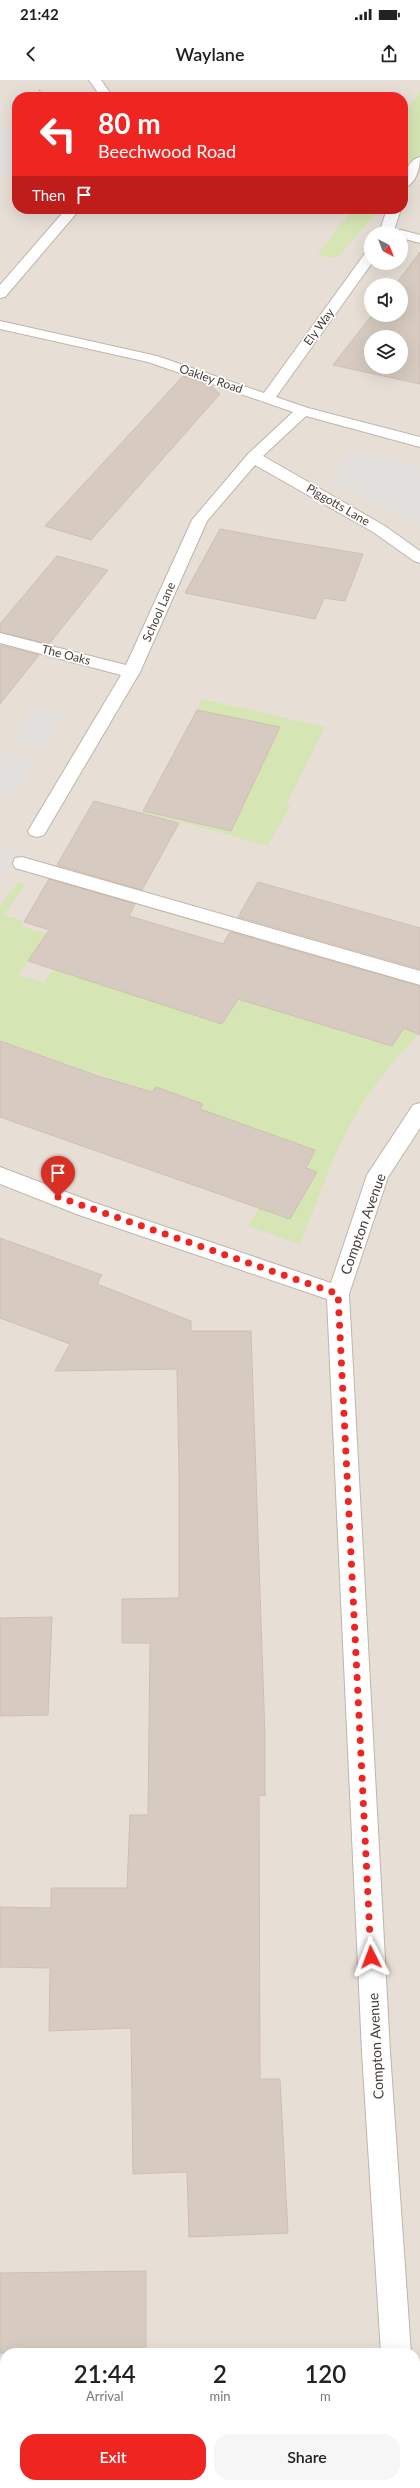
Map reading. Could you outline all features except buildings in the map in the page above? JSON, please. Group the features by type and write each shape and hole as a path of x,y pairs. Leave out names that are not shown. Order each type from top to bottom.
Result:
{"street":[{"path":"95,80 104,92"},
{"path":"408,177 420,161"},
{"path":"0,294 69,214"},
{"path":"393,226 394,214"},
{"path":"408,236 420,239"},
{"name":"Ely Way","path":"267,399 364,265"},
{"name":"Oakley Road","path":"0,325 152,360 303,411 420,442"},
{"name":"School Lane","path":"37,831 131,672 200,520 253,457 303,411"},
{"name":"Piggotts Lane","path":"253,457 380,529 420,558"},
{"name":"The Oaks","path":"0,638 131,672"},
{"path":"22,863 420,978"},
{"name":"Compton Avenue","path":"396,2348 376,2052 338,1294 378,1175 420,1111"},
{"path":"0,1175 87,1208 338,1294"}],"shaded area":[{"path":"0,80 420,80 420,2348 0,2348"},
{"path":"0,122 12,134 12,176 0,173"},
{"path":"352,451 420,467 420,526 328,480"},
{"path":"34,706 63,714 40,750 10,740"},
{"path":"4,752 35,760 12,797 0,794 0,758"},
{"path":"2,848 19,853 0,879 0,851"}],"green space":[{"path":"420,92 420,154 408,170 408,108"},
{"path":"349,214 376,214 364,226 337,258 317,255"},
{"path":"202,699 325,727 286,805 291,806 267,846 186,823 142,813 144,812 230,831 280,727 197,710"},
{"path":"18,882 25,884 4,915 23,921 20,926 47,934 10,987 19,975 44,983 67,950 216,982 195,1015 222,1024 237,999 258,1006 279,973 296,1016 354,1035 385,979 420,1033 387,1069 351,1122 332,1162 300,1244 248,1226 259,1208 290,1219 317,1172 306,1168 315,1150 267,1133 188,1129 203,1104 156,1088 139,1112 138,1088 96,1073 84,1091 72,1087 83,1070 0,1041 0,906"}],"route":[{"path":"58,1197 338,1294 371,1957"}]}
